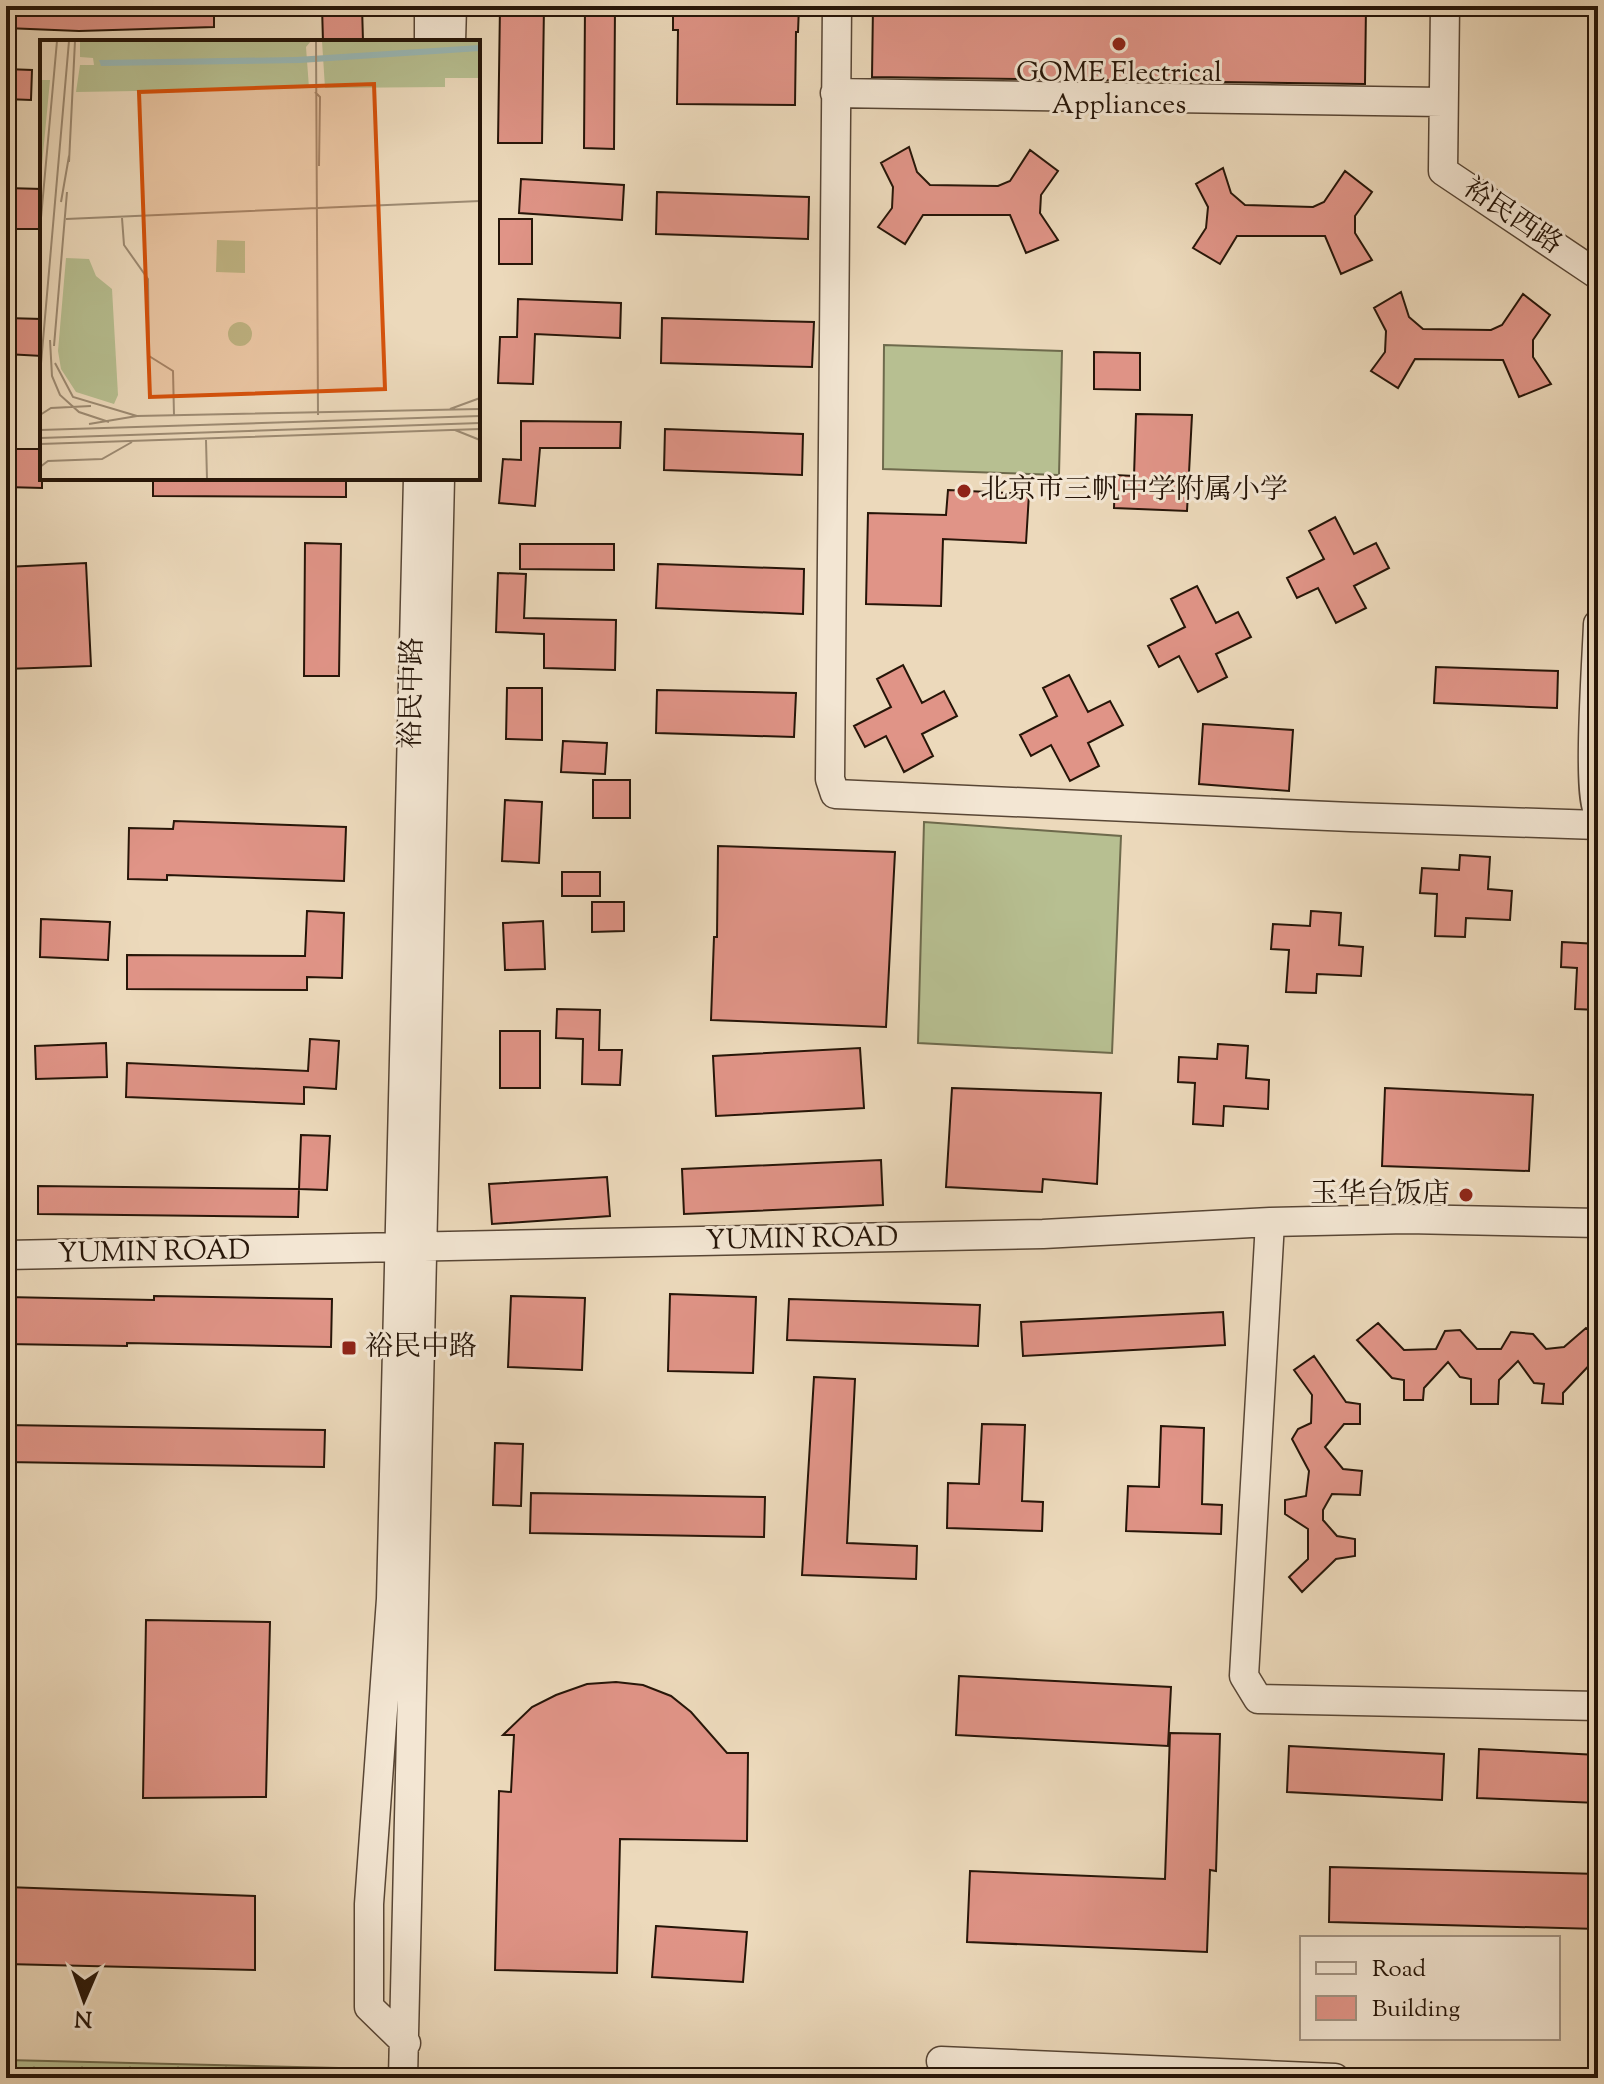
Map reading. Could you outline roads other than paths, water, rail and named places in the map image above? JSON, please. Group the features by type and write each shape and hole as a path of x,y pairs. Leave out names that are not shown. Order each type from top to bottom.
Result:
{"street":[{"path":"429,6 429,40"},
{"path":"451,40 452,6"},
{"path":"837,6 830,779 835,794 1598,825"},
{"name":"裕民西路","path":"1445,6 1443,171 1598,275"},
{"path":"835,93 1443,102"},
{"name":"裕民中路","path":"403,2078 406,2043 418,480"},
{"name":"裕民中路","path":"406,2043 369,2007 369,1904 391,1599 411,1249 440,480"},
{"path":"1598,624 1593,804 1598,811"},
{"name":"YUMIN ROAD","path":"6,1255 1043,1234 1270,1222 1407,1219 1598,1223"},
{"path":"1270,1222 1244,1676 1258,1699 1598,1706"},
{"path":"941,2061 1335,2078"}],"place":[{"name":"GOME Electrical Appliances","path":"1119,44"},
{"name":"北京市三帆中学附属小学","path":"964,491"},
{"name":"玉华台饭店","path":"1466,1195"},
{"name":"裕民中路","path":"349,1348"}]}
